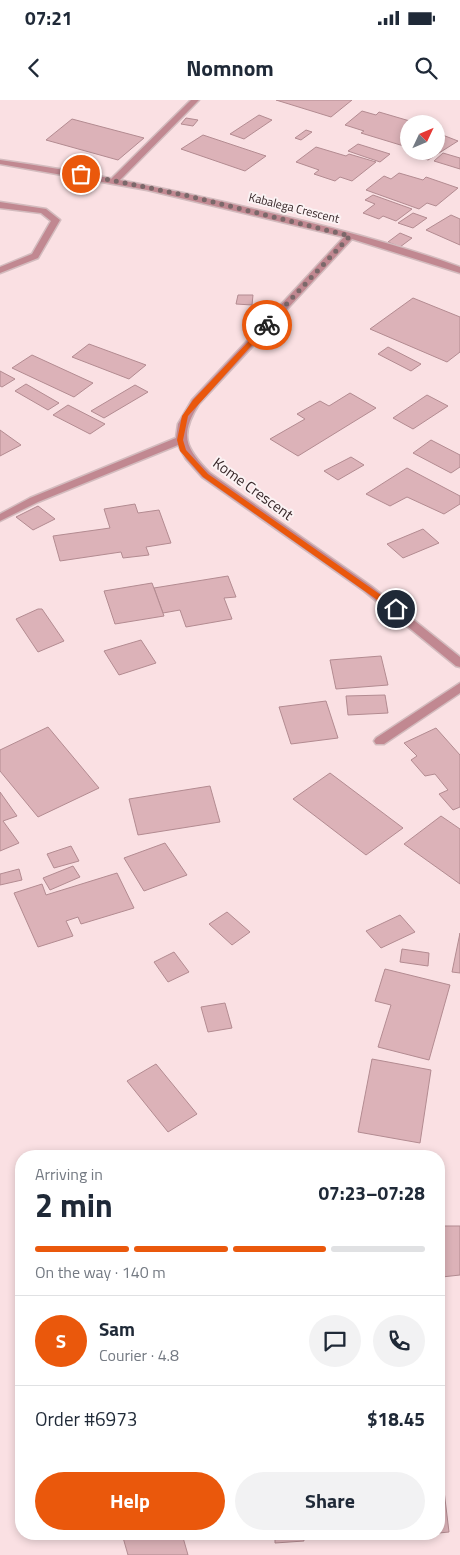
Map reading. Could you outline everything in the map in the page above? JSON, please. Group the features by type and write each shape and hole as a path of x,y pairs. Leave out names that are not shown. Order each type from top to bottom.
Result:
{"street":[{"path":"115,180 195,100"},
{"name":"Kabalega Crescent","path":"0,162 115,180 237,207 350,236 460,270"},
{"path":"0,205 43,211 56,220 35,256 0,270"},
{"path":"0,518 34,500 180,440 185,416 196,402 350,236"},
{"name":"Kome Crescent","path":"180,440 183,451 206,475 382,598 423,630 460,664"},
{"path":"380,742 460,687"}],"building":[{"path":"276,100 352,100 331,117"},
{"path":"362,111 376,115 379,112 400,118 400,145 361,133 364,131 345,125"},
{"path":"259,115 272,120 244,139 230,134"},
{"path":"186,118 198,120 193,126 181,124"},
{"path":"72,119 144,138 118,160 46,140"},
{"path":"306,130 312,132 301,140 295,138"},
{"path":"203,135 266,156 245,171 181,149"},
{"path":"445,136 458,141 445,149"},
{"path":"358,144 390,154 380,162 348,151"},
{"path":"316,147 376,162 352,181 340,177 335,181 314,174 319,170 296,162"},
{"path":"445,154 460,158 460,169 434,161 445,160"},
{"path":"399,173 423,180 426,177 458,188 436,206 427,203 419,209 366,190 384,176 391,179"},
{"path":"373,195 412,209 396,221 383,216 379,219 363,213 375,204 365,200"},
{"path":"413,213 427,218 413,228 398,223"},
{"path":"451,215 460,219 460,245 426,230"},
{"path":"400,233 412,238 400,247 388,242"},
{"path":"238,295 253,295 252,305 236,304"},
{"path":"413,298 460,317 460,352 447,362 370,329"},
{"path":"89,344 146,365 129,379 72,357"},
{"path":"388,347 421,364 411,371 378,354"},
{"path":"32,355 93,383 74,397 12,368"},
{"path":"0,371 15,379 2,387 0,386"},
{"path":"26,384 59,403 48,410 15,391"},
{"path":"135,385 148,392 104,418 91,411"},
{"path":"350,393 376,408 298,456 270,439 305,419 297,414 320,401 329,406"},
{"path":"427,395 448,406 413,429 393,418"},
{"path":"68,405 105,424 90,434 53,415"},
{"path":"0,430 21,445 0,456"},
{"path":"431,440 460,455 460,467 451,473 413,453"},
{"path":"351,457 364,465 338,480 324,471"},
{"path":"407,468 460,496 460,504 444,514 407,497 390,506 366,494"},
{"path":"135,504 138,513 159,510 171,543 146,547 149,555 123,558 121,552 60,561 53,536 110,528 104,509"},
{"path":"38,506 55,519 33,530 16,517"},
{"path":"423,529 439,543 403,558 387,544"},
{"path":"228,576 236,597 224,598 232,619 186,627 180,610 163,613 154,588"},
{"path":"152,583 164,616 115,624 104,591"},
{"path":"42,609 64,641 38,652 16,619"},
{"path":"141,640 156,663 119,675 104,651"},
{"path":"381,656 388,685 336,689 330,660"},
{"path":"385,695 388,713 348,715 346,696"},
{"path":"326,701 338,738 291,744 279,707"},
{"path":"48,727 99,788 38,817 0,771 0,750"},
{"path":"436,728 460,755 460,807 453,810 439,794 448,790 435,774 425,776 411,760 417,756 404,743"},
{"path":"330,773 403,828 366,855 293,799"},
{"path":"210,786 220,822 138,835 129,799"},
{"path":"0,792 17,816 3,821 19,843 0,851"},
{"path":"441,816 460,829 460,884 404,844"},
{"path":"165,843 187,875 144,891 124,858"},
{"path":"71,846 79,861 54,868 47,854"},
{"path":"73,866 80,877 50,890 43,878"},
{"path":"19,869 22,880 0,885 0,874"},
{"path":"117,873 134,908 81,924 78,917 66,921 73,936 38,947 14,893 42,884 46,895"},
{"path":"227,912 250,932 232,945 209,924"},
{"path":"400,915 415,932 381,948 366,931"},
{"path":"460,933 460,973 452,972"},
{"path":"402,949 429,953 428,966 400,962"},
{"path":"174,952 189,972 168,982 154,962"},
{"path":"385,969 450,985 429,1060 378,1047 391,1005 375,1001"},
{"path":"225,1003 232,1028 208,1032 201,1007"},
{"path":"372,1059 431,1070 420,1143 358,1132"},
{"path":"156,1064 197,1114 168,1132 127,1081"},
{"path":"445,1226 460,1226 460,1275 445,1277"},
{"path":"445,1499 449,1532 445,1532"},
{"path":"124,1540 184,1540 188,1555 128,1555"},
{"path":"275,1540 304,1541 275,1543"}],"way so far":[{"path":"81,174 237,207 350,236 267,325"}],"route":[{"path":"267,325 185,416 180,440 183,451 206,475 396,609"}]}
